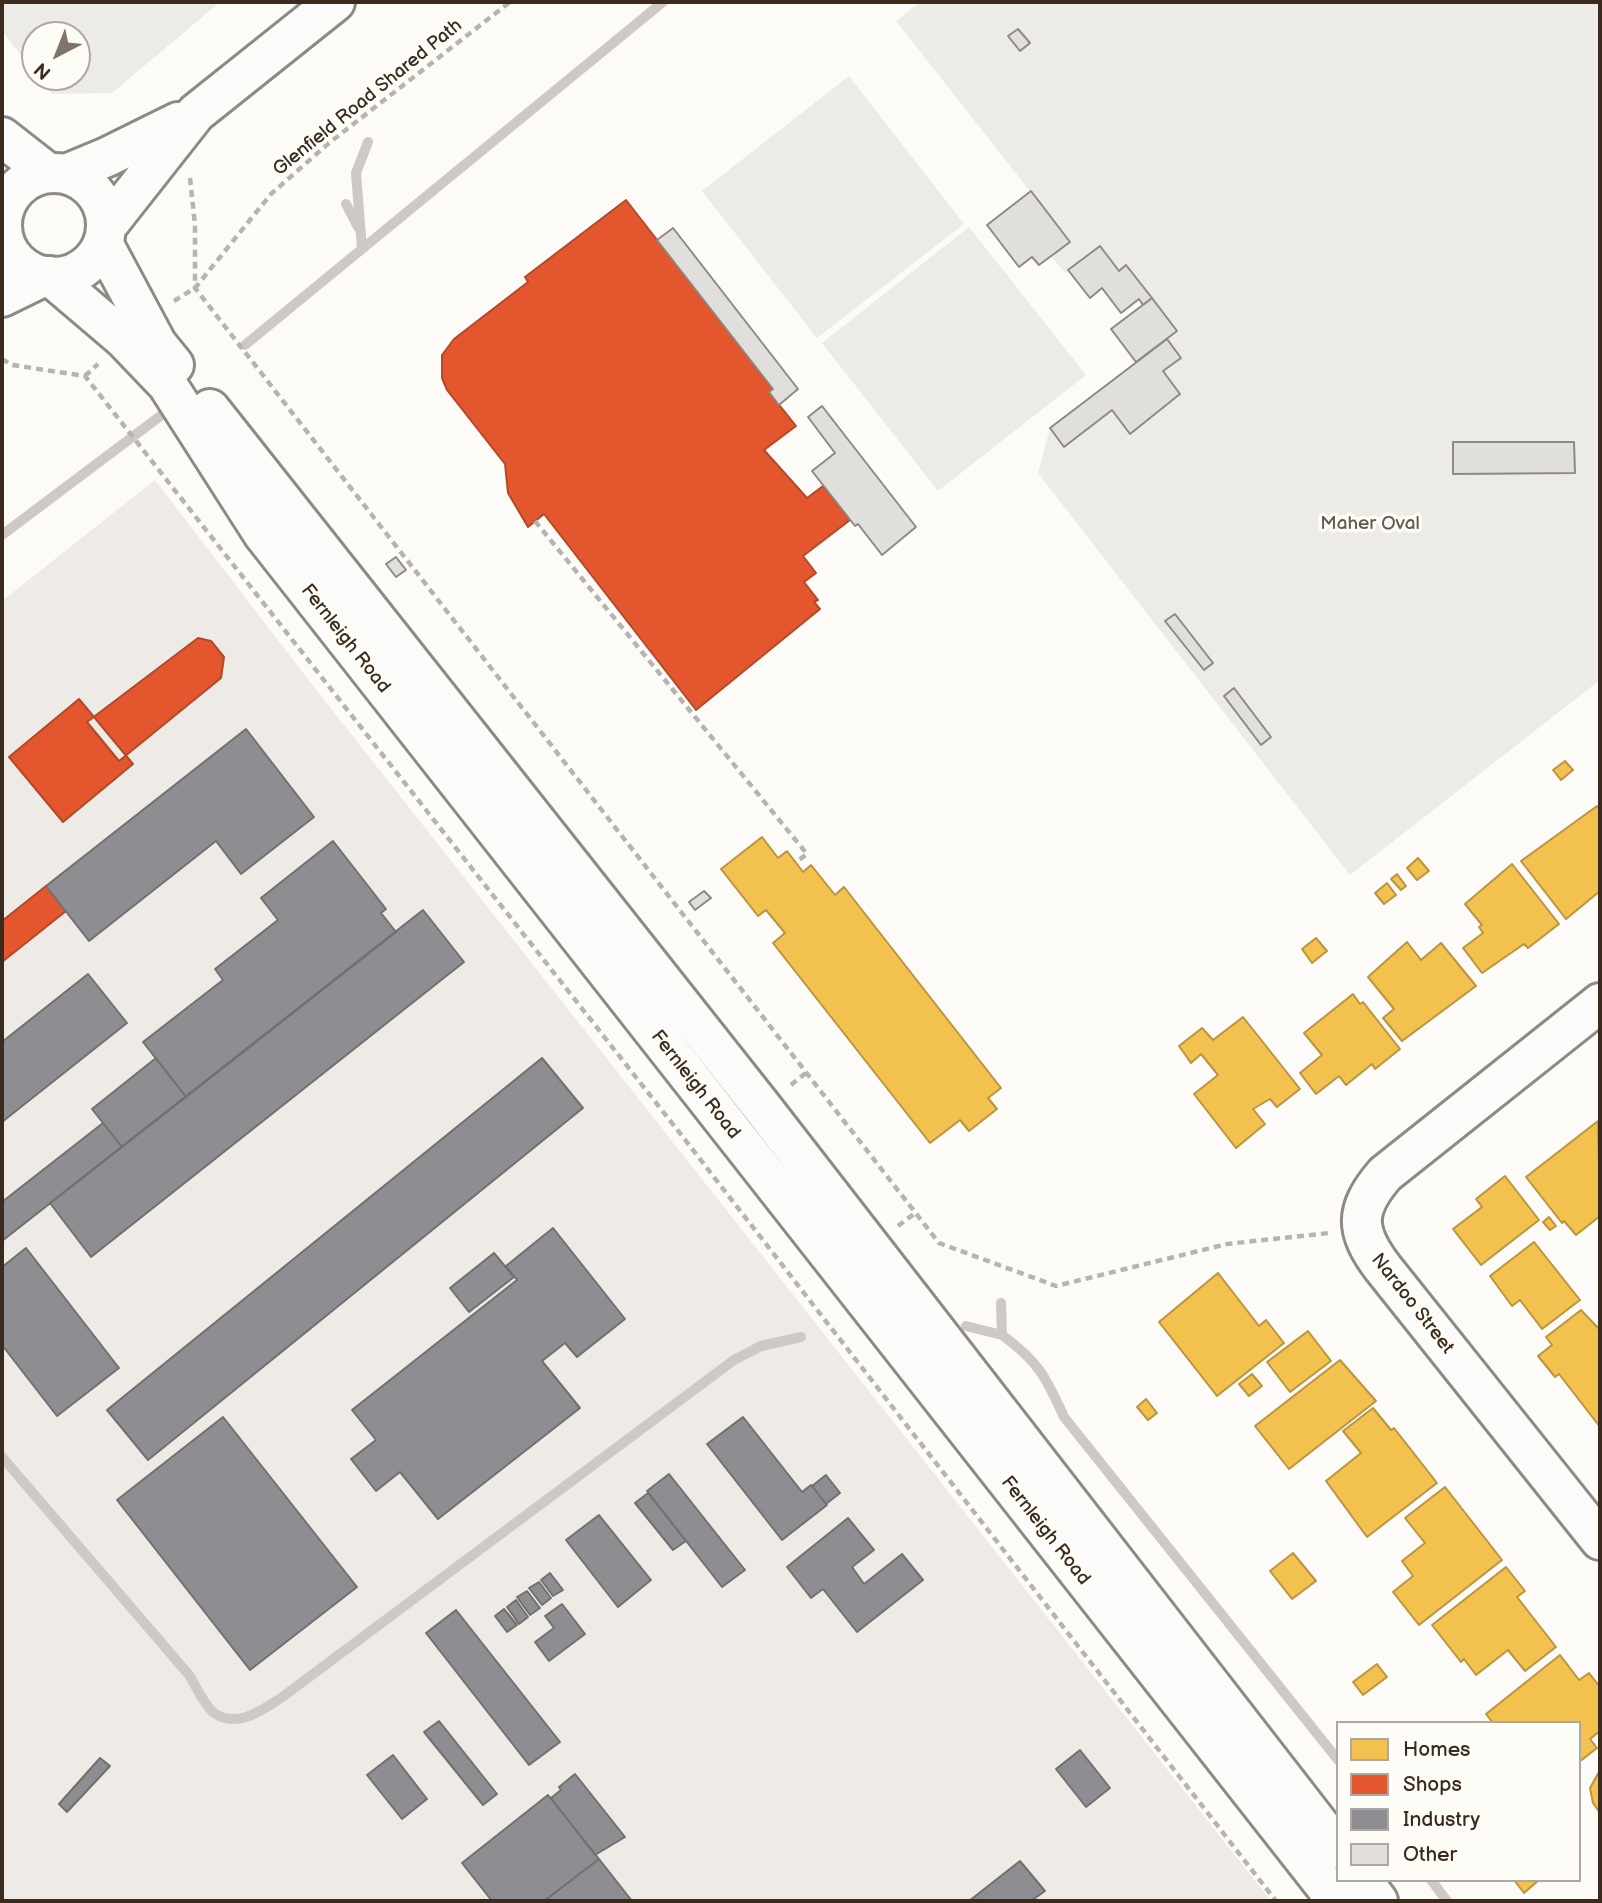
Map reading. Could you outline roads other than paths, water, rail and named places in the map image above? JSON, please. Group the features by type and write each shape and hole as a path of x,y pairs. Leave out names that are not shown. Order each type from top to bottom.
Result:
{"street":[{"path":"196,113 105,234 94,259 80,270 63,276 48,276 28,269 14,258 5,242 3,213 15,190 30,179 107,158 196,113 335,2"},
{"path":"2,136 57,173 82,181 95,193 104,209 105,234"},
{"name":"Fernleigh Road","path":"105,234 157,344 762,1107 1336,1846"},
{"path":"2,297 48,276"},
{"name":"Fernleigh Road","path":"48,276 124,339 167,384 262,534 1337,1901"},
{"name":"Nardoo Street","path":"1600,1003 1385,1174 1370,1192 1362,1211 1361,1230 1368,1248 1383,1268 1600,1540"},
{"path":"1364,1882 1378,1901"}],"waterway":[{"path":"245,345 663,2"},
{"path":"362,249 356,173 368,142"},
{"path":"346,204 358,227"},
{"path":"2,535 163,414"},
{"path":"966,1326 1002,1335 1001,1303"},
{"path":"1002,1335 1033,1362 1052,1391 1064,1417 1336,1757"},
{"path":"2,1457 189,1675 210,1710 223,1717 240,1718 258,1712 281,1698 734,1360 761,1346 801,1337"},
{"path":"1433,1882 1447,1901"}],"park label":[{"name":"Maher Oval","path":"1370,524"}]}
